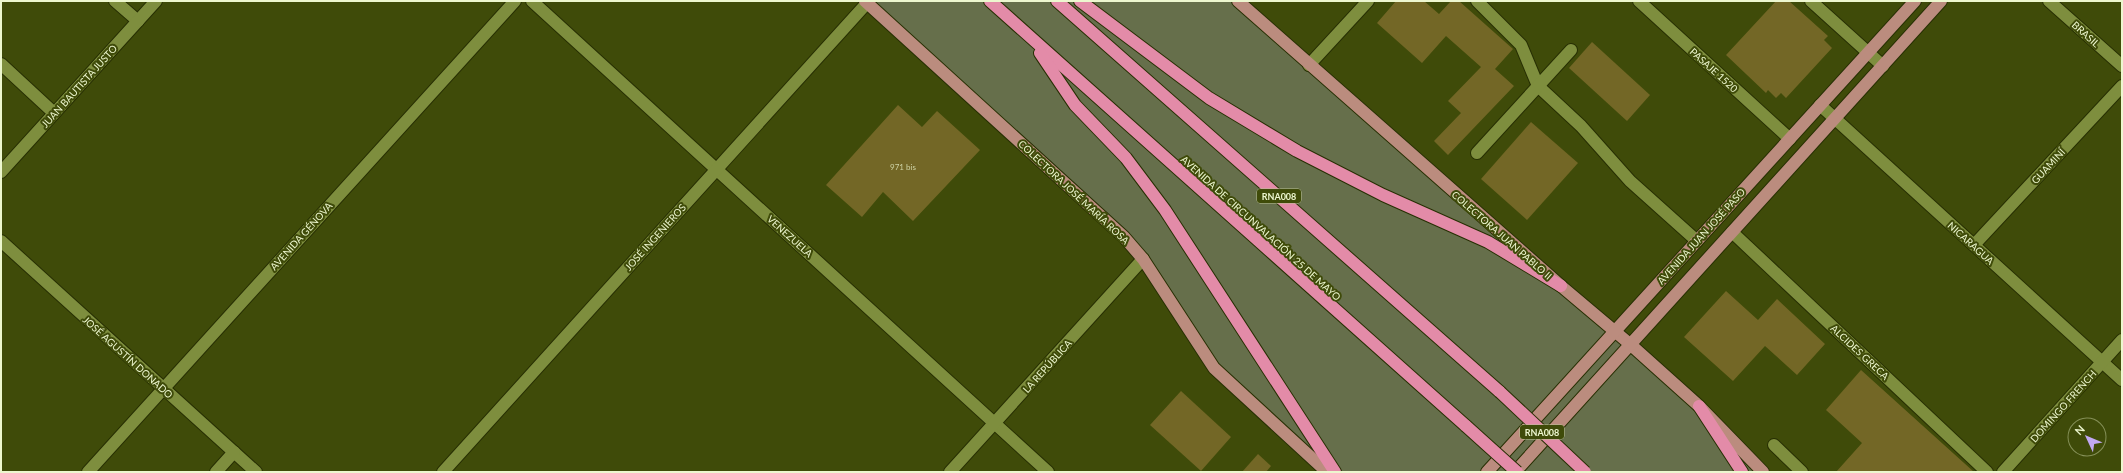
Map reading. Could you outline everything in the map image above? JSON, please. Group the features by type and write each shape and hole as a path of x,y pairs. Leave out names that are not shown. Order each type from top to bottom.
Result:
{"highway":[{"name":"AVENIDA DE CIRCUNVALACIÓN 25 DE MAYO","path":"990,1 1029,38 1516,472"},
{"name":"RNA008","path":"1057,1 1500,392 1585,472"},
{"path":"1080,1 1209,98 1297,151 1383,195 1488,242 1561,286"},
{"path":"1029,38 1075,105 1126,158 1165,210 1335,472"},
{"path":"1699,406 1742,472"}],"main road":[{"name":"COLECTORA JUAN PABLO II","path":"1238,1 1309,65 1699,406 1763,472"},
{"name":"AVENIDA JUAN JOSÉ PASO","path":"1487,472 1915,1"},
{"name":"AVENIDA JUAN JOSÉ PASO","path":"1516,472 1941,1"},
{"name":"COLECTORA JOSÉ MARÍA ROSA","path":"866,2 1124,237 1143,259 1214,368 1327,472"}],"street":[{"path":"115,1 138,21"},
{"name":"JUAN BAUTISTA JUSTO","path":"1,172 156,1"},
{"name":"AVENIDA GÉNOVA","path":"88,472 515,1"},
{"name":"VENEZUELA","path":"532,1 1048,472"},
{"path":"1309,65 1368,1"},
{"path":"1476,1 1521,45 1538,86 1581,126 1630,181 1697,241"},
{"name":"PASAJE 1520","path":"1639,1 1790,139"},
{"path":"1811,1 1883,66"},
{"name":"BRASIL","path":"2049,1 2122,66"},
{"name":"JOSÉ INGENIEROS","path":"443,472 866,2"},
{"path":"1477,154 1571,50"},
{"path":"1,64 54,113"},
{"name":"GUAMINÍ","path":"1974,245 2122,86"},
{"name":"NICARAGUA","path":"1820,105 2122,380"},
{"name":"ALCIDES GRECA","path":"1732,232 1987,472"},
{"name":"JOSÉ AGUSTÍN DONADO","path":"1,241 256,472"},
{"name":"LA REPÚBLICA","path":"950,472 1143,259"},
{"name":"DOMINGO FRENCH","path":"2003,472 2122,340"},
{"path":"1774,445 1802,472"},
{"path":"216,472 234,452"}],"green space":[{"path":"865,1 1238,1 1561,286 1763,472 1327,472 1214,368 1143,259"}],"building":[{"path":"1396,1 1424,1 1439,14 1451,1 1459,1 1513,49 1495,69 1514,86 1448,155 1434,141 1461,113 1448,101 1481,67 1446,36 1422,63 1377,23"},
{"path":"1776,1 1789,1 1828,36 1824,40 1832,48 1786,98 1781,93 1776,98 1768,90 1766,93 1726,55"},
{"path":"1592,42 1650,95 1627,121 1569,68"},
{"path":"898,105 922,127 937,111 980,150 913,221 883,192 862,217 826,185"},
{"path":"1531,122 1578,163 1527,220 1481,179"},
{"path":"1726,291 1758,320 1777,299 1825,344 1797,375 1765,346 1733,381 1684,337"},
{"path":"1861,370 1974,472 1836,472 1862,443 1826,410"},
{"path":"1181,391 1231,437 1201,471 1150,425"},
{"path":"1258,454 1271,466 1266,472 1242,472"}]}
